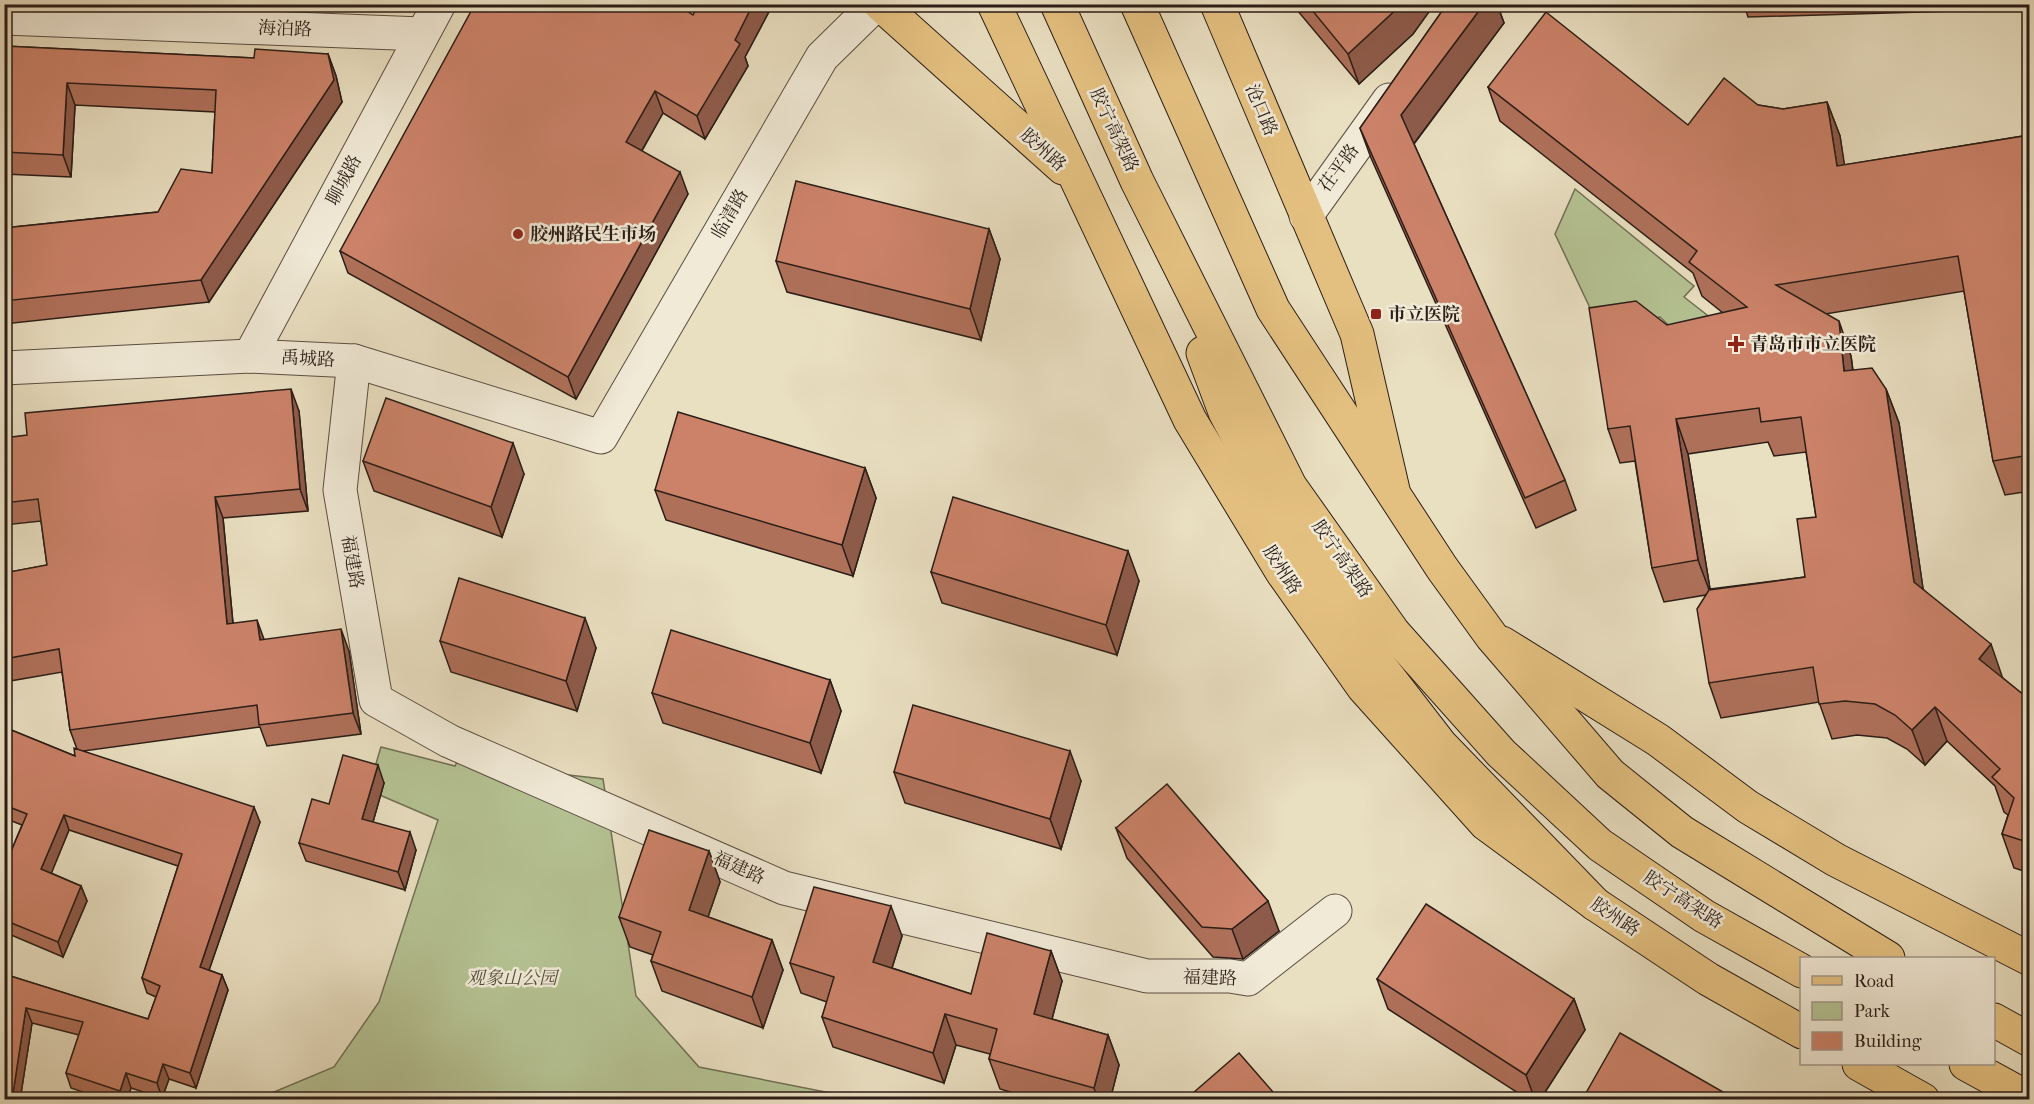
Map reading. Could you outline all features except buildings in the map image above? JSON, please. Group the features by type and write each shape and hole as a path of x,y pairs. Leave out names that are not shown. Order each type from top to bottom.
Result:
{"main road":[{"name":"胶州路","path":"878,4 1073,177 1190,420 1282,573 1363,687 1486,824 1595,904 1708,979 1800,1031"},
{"path":"994,4 1073,177"},
{"name":"胶宁高架路","path":"1057,4 1137,181 1290,486 1394,633 1501,753 1600,845 1704,916 1800,969"},
{"path":"1137,4 1273,309 1442,568 1492,637 1610,774 1682,832 1886,957"},
{"name":"沧口路","path":"1217,4 1306,216"},
{"path":"1137,181 1225,412 1269,495 1356,635 1441,745 1595,904"},
{"path":"1306,216 1357,334 1393,490"},
{"path":"1492,637 1658,741 1748,807 1836,860 2030,959"},
{"path":"1995,1021 2030,1040"},
{"path":"1860,1065 1923,1100"},
{"path":"1968,1065 2030,1099"}],"street":[{"name":"聊城路","path":"250,356 439,4"},
{"name":"临清路","path":"601,437 822,57 878,4"},
{"name":"海泊路","path":"4,18 422,34"},
{"name":"茌平路","path":"1306,216 1409,72"},
{"name":"禹城路","path":"4,368 250,356 354,361 601,437"},
{"name":"福建路","path":"354,361 340,490 376,700 449,741 784,888 1147,976 1230,976 1248,979 1335,911"}],"green space":[{"path":"1575,189 1694,286 1684,297 1716,322 1678,334 1660,317 1600,329 1555,234"},
{"name":"观象山公园","path":"381,747 455,766 457,762 603,779 636,996 699,1067 861,1099 247,1100 267,1095 334,1067 379,1002 438,820 368,790"}],"place":[{"name":"胶州路民生市场","path":"518,234"},
{"name":"市立医院","path":"1376,314"},
{"name":"青岛市市立医院","path":"1736,344"}]}
